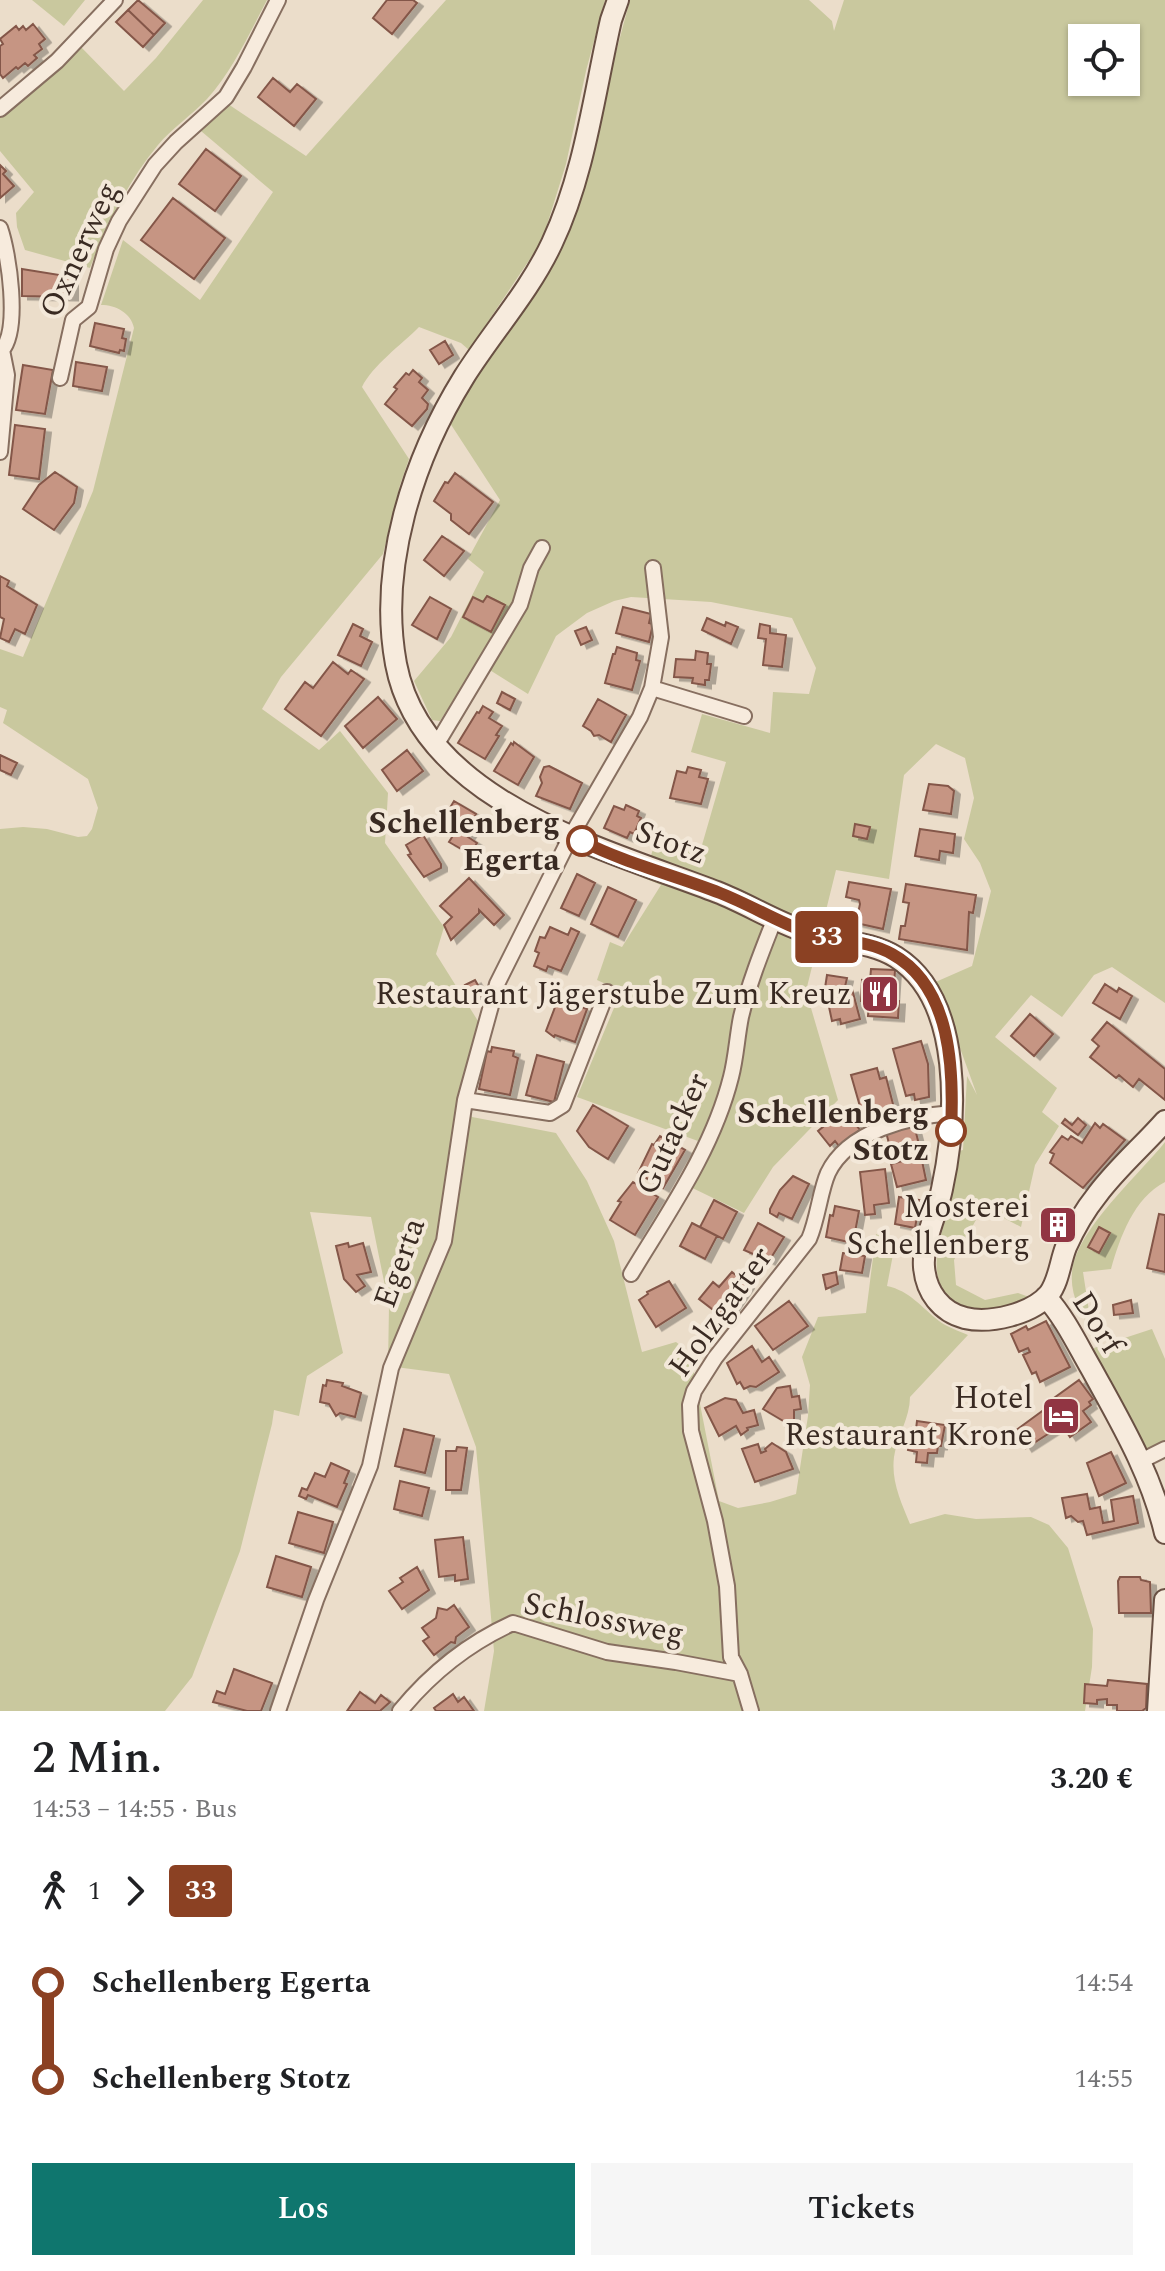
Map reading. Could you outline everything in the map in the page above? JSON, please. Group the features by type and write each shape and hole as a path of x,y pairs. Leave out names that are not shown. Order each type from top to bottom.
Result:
{"street":[{"path":"0,109 57,61 115,0"},
{"name":"Oxnerweg","path":"60,378 73,320 89,307 106,249 119,221 155,165 226,97 278,0"},
{"name":"Stotz","path":"618,0 577,171 561,224 537,273 446,408 428,445 405,514 392,609 397,667 410,705 434,743 474,781 516,808 616,856 724,894 810,933 871,946 892,954 923,981 943,1023 950,1066 952,1113 945,1176 924,1257 924,1272 931,1292 947,1310 971,1320 1000,1318 1030,1308 1046,1297"},
{"path":"0,228 11,274 9,331 7,344 1,350 7,375 0,452"},
{"path":"434,743 441,737 520,605 531,568 542,548"},
{"name":"Egerta","path":"278,1711 316,1600 370,1466 391,1368 444,1241 465,1100 497,984 571,836 640,717 652,688 661,637 653,568"},
{"path":"652,688 744,716"},
{"name":"Gutacker","path":"631,1274 690,1178 709,1138 731,1078 752,976 775,918"},
{"path":"465,1100 550,1113 563,1105 607,992"},
{"name":"Holzgatter","path":"740,1674 731,1657 727,1586 715,1521 689,1421 694,1391 715,1358 809,1239 818,1218 827,1175 837,1159 869,1134 887,1125 922,1116 952,1113"},
{"name":"Dorf","path":"1165,1121 1089,1207 1068,1241 1056,1279 1046,1297 1084,1357 1141,1461 1165,1533"},
{"path":"1141,1461 1165,1449"},
{"path":"1158,1711 1163,1688 1165,1600"},
{"name":"Schlossweg","path":"400,1711 419,1688 482,1637 513,1623 607,1652 740,1674"},
{"path":"740,1674 751,1711"}],"green space":[{"path":"32,0 85,0 64,26"},
{"path":"203,0 267,0 216,88 164,139 137,173 111,220 90,268 25,250 16,213 34,192 0,151 0,117 80,46 124,91 156,58"},
{"path":"446,0 605,0 566,164 542,241 469,350 461,343 419,327 380,364 362,387 409,459 383,554 281,677 262,709 319,750 340,731 388,793 385,843 444,927 436,954 478,1021 458,1095 472,1117 556,1133 587,1181 614,1241 642,1352 676,1342 690,1353 719,1501 738,1508 796,1494 810,1385 802,1357 818,1317 866,1313 876,1234 895,1244 887,1286 909,1296 942,1323 968,1335 910,1397 893,1466 903,1508 910,1524 945,1514 976,1519 1031,1517 1049,1525 1068,1548 1093,1629 1092,1667 1085,1711 484,1711 494,1651 476,1447 449,1374 388,1366 389,1306 371,1217 310,1212 343,1353 307,1376 299,1416 274,1410 240,1551 192,1677 165,1711 0,1711 0,829 23,827 87,836 98,808 88,779 3,723 7,710 0,707 0,649 23,657 93,491 134,328 130,318 122,311 101,305 123,240 200,300 273,192 201,131 228,104 306,156"},
{"path":"630,0 809,0 832,21 834,31 844,0 1165,0 1165,1003 1112,967 1094,975 1062,1017 1031,995 995,1037 1057,1088 1042,1112 1059,1126 1035,1165 1021,1227 983,1207 954,1260 956,1285 985,1300 1018,1293 1029,1297 993,1308 966,1307 946,1294 937,1271 939,1245 959,1151 963,1150 967,1076 977,1095 943,1001 931,984 972,966 991,891 980,863 964,839 974,798 965,758 936,744 904,775 889,879 836,870 806,991 838,1100 773,1167 744,1213 678,1181 698,1141 577,1097 621,991 597,980 610,942 622,947 661,885 644,878 658,833 702,845 726,762 691,752 702,714 770,733 773,692 809,694 816,668 792,618 711,602 631,597 587,613 556,636 528,694 477,662 440,721 432,720 414,681 451,637 484,572 468,559 500,500 448,420 484,364 537,292 568,232"},
{"path":"1165,1142 1165,1182 1137,1208 1124,1232 1111,1269 1083,1272 1092,1331 1080,1311 1073,1289 1072,1273 1076,1257 1096,1222"},
{"path":"1152,1329 1165,1359 1165,1443 1142,1453 1090,1368 1094,1348"}],"building":[{"path":"138,0 165,23 154,35 128,10"},
{"path":"387,0 413,0 417,3 392,34 373,18"},
{"path":"128,10 154,35 143,47 116,22"},
{"path":"33,24 45,39 39,44 42,49 34,55 37,58 28,66 25,63 18,69 16,67 3,78 0,74 0,46 3,44 0,39 16,26 19,30 23,26 26,30"},
{"path":"273,78 290,92 297,84 316,99 294,126 258,97"},
{"path":"206,149 241,176 215,211 179,184"},
{"path":"0,165 6,171 3,174 14,186 0,198"},
{"path":"173,198 225,238 194,279 141,240"},
{"path":"22,269 72,277 72,297 22,296"},
{"path":"95,323 124,329 124,351 120,350 119,353 90,346"},
{"path":"445,341 453,355 439,364 430,350"},
{"path":"76,362 107,367 102,391 73,386"},
{"path":"23,365 53,370 45,414 16,410"},
{"path":"413,370 428,390 422,398 428,404 412,426 385,404 397,389 394,387 406,373 409,375"},
{"path":"15,425 45,429 39,479 9,475"},
{"path":"55,472 77,487 74,503 54,530 23,509 39,485"},
{"path":"455,473 493,502 469,534 434,501 445,482 448,483"},
{"path":"442,536 464,551 444,576 424,560"},
{"path":"0,576 9,581 7,586 37,605 25,634 15,629 9,642 0,638 4,619 0,617"},
{"path":"487,596 505,605 491,632 463,617 473,597 483,602"},
{"path":"430,597 451,609 437,639 412,625"},
{"path":"623,607 651,614 649,623 653,624 649,642 616,633"},
{"path":"707,618 725,626 726,622 738,627 731,644 702,630"},
{"path":"353,624 363,629 360,636 372,642 361,666 338,655"},
{"path":"760,624 770,626 770,633 786,635 782,667 763,665 766,639 758,638"},
{"path":"586,627 592,640 581,645 575,631"},
{"path":"617,647 637,653 636,660 640,661 632,690 605,683"},
{"path":"696,651 708,653 707,664 711,664 709,680 705,680 705,685 692,683 693,678 674,677 676,659 695,660"},
{"path":"333,662 348,674 351,670 364,679 321,736 285,709 305,682 313,688"},
{"path":"502,692 515,699 510,710 497,703"},
{"path":"378,697 397,719 363,748 345,726"},
{"path":"598,699 626,715 611,742 599,735 594,736 583,726"},
{"path":"483,706 493,712 489,718 502,726 485,759 458,743"},
{"path":"514,742 534,757 518,785 494,771"},
{"path":"407,750 423,771 397,791 382,770"},
{"path":"0,755 17,763 11,775 0,770"},
{"path":"549,766 582,783 570,809 536,796 544,767"},
{"path":"688,767 701,770 699,777 708,779 701,804 670,798 677,771 686,773"},
{"path":"929,784 948,786 954,791 951,814 923,810"},
{"path":"454,801 476,814 472,822 476,824 468,837 477,843 470,854 449,842 454,834 439,826"},
{"path":"626,805 639,811 637,816 641,818 634,834 630,832 627,838 604,828 614,806 624,810"},
{"path":"855,824 870,827 867,839 853,836"},
{"path":"920,829 955,834 953,853 940,851 939,860 915,856"},
{"path":"423,835 441,864 441,868 424,877 408,855 411,854 406,845"},
{"path":"577,874 595,883 579,916 561,908"},
{"path":"469,878 504,915 494,925 479,910 451,940 444,925 452,917 440,906"},
{"path":"849,882 891,889 883,929 856,923 860,904 859,900 846,897"},
{"path":"906,884 976,895 973,913 969,912 967,950 899,939 909,903 903,902"},
{"path":"608,887 636,900 618,937 591,924"},
{"path":"550,927 568,935 571,928 579,932 561,971 548,966 546,971 534,966 540,937 545,938"},
{"path":"871,969 895,970 893,1001 899,1001 898,1018 868,1016 869,1002 861,1001 862,980 870,981"},
{"path":"827,975 847,978 844,991 825,988"},
{"path":"475,980 483,994 473,1000 465,985"},
{"path":"1105,984 1117,992 1119,988 1132,996 1120,1019 1093,1003"},
{"path":"825,988 838,990 837,993 852,989 860,1019 841,1024 840,1019 832,1021"},
{"path":"560,994 577,1000 575,1005 587,1009 575,1042 554,1037 546,1031"},
{"path":"1030,1014 1053,1034 1034,1056 1011,1036"},
{"path":"1107,1022 1165,1069 1165,1100 1139,1079 1133,1087 1119,1075 1116,1078 1090,1057 1099,1046 1092,1040"},
{"path":"921,1041 928,1064 929,1097 915,1100 914,1094 906,1096 893,1049"},
{"path":"492,1047 514,1051 513,1056 518,1058 510,1095 479,1089 487,1051 491,1052"},
{"path":"537,1055 564,1062 554,1102 526,1095"},
{"path":"877,1068 880,1079 886,1077 894,1108 863,1117 851,1075"},
{"path":"593,1105 628,1126 608,1159 589,1147 577,1131"},
{"path":"844,1110 860,1130 839,1146 835,1141 830,1146 818,1131"},
{"path":"1078,1118 1086,1125 1078,1135 1062,1123 1065,1119 1072,1125"},
{"path":"1095,1123 1100,1128 1103,1124 1125,1140 1083,1188 1050,1163 1054,1154 1050,1152 1062,1136 1068,1140 1071,1136 1082,1143"},
{"path":"914,1125 922,1156 891,1164 890,1160 893,1159 886,1132"},
{"path":"660,1136 685,1150 663,1188 638,1173 652,1144"},
{"path":"921,1156 926,1180 897,1187 891,1164"},
{"path":"885,1169 889,1203 874,1205 875,1214 865,1215 860,1172"},
{"path":"793,1176 809,1184 792,1219 779,1213 777,1217 770,1213 770,1209 780,1190"},
{"path":"633,1182 658,1197 635,1235 610,1220 621,1202 618,1201"},
{"path":"899,1197 920,1200 915,1228 895,1224"},
{"path":"714,1200 737,1212 723,1239 700,1227"},
{"path":"835,1206 859,1211 853,1243 826,1237"},
{"name":"Mosterei Schellenberg","path":"1057,1210 1071,1219 1059,1239 1045,1230"},
{"path":"1159,1214 1165,1215 1165,1272 1147,1268"},
{"path":"692,1223 717,1236 705,1259 680,1246"},
{"path":"758,1223 784,1237 769,1261 744,1250"},
{"path":"1099,1227 1110,1233 1099,1253 1088,1247"},
{"path":"348,1243 349,1247 363,1243 371,1272 357,1275 365,1286 356,1292 344,1279 336,1246"},
{"path":"843,1253 865,1256 862,1273 840,1270"},
{"path":"732,1272 748,1285 725,1319 699,1299 713,1282 719,1287"},
{"path":"836,1272 838,1284 826,1289 823,1275"},
{"path":"669,1281 686,1308 656,1327 639,1300 647,1292"},
{"path":"1131,1300 1133,1313 1114,1315 1113,1305"},
{"path":"789,1301 808,1326 773,1350 755,1326"},
{"path":"1046,1321 1070,1367 1040,1382 1036,1372 1032,1374 1023,1355 1030,1352 1028,1348 1019,1352 1011,1334"},
{"path":"752,1346 762,1362 769,1357 779,1372 756,1387 744,1389 740,1382 737,1384 727,1363"},
{"path":"327,1380 343,1383 342,1386 361,1393 355,1417 340,1413 336,1416 329,1404 320,1402"},
{"name":"Hotel Restaurant Krone","path":"1079,1380 1093,1399 1083,1411 1091,1422 1070,1437 1062,1425 1026,1448 1015,1431"},
{"path":"790,1386 792,1397 799,1396 801,1409 794,1410 794,1427 786,1428 785,1422 763,1409 777,1388"},
{"path":"725,1398 736,1400 743,1413 754,1410 758,1425 747,1428 741,1435 736,1426 719,1436 705,1408"},
{"path":"917,1421 945,1425 941,1446 938,1446 937,1453 928,1453 927,1463 916,1462 917,1452 908,1450 912,1428 916,1429"},
{"path":"404,1429 434,1436 425,1473 395,1466"},
{"path":"772,1443 786,1452 793,1469 755,1482 742,1449 758,1444 761,1453"},
{"path":"457,1447 467,1448 461,1490 446,1490 446,1451 456,1451"},
{"path":"1111,1452 1126,1483 1099,1496 1087,1463"},
{"path":"331,1463 349,1471 337,1507 308,1495 306,1499 299,1496 302,1488 307,1490 315,1473 325,1477"},
{"path":"400,1481 429,1488 422,1516 394,1509"},
{"path":"1087,1494 1090,1509 1100,1507 1103,1523 1114,1521 1111,1500 1133,1496 1138,1523 1087,1535 1083,1521 1078,1522 1071,1516 1066,1518 1062,1498"},
{"path":"298,1512 333,1522 324,1553 289,1543"},
{"path":"463,1537 468,1579 455,1581 455,1575 439,1577 435,1540"},
{"path":"276,1556 311,1567 302,1597 267,1587"},
{"path":"417,1567 429,1590 402,1609 389,1591 403,1582 400,1578"},
{"path":"1120,1577 1140,1577 1150,1582 1151,1613 1119,1613"},
{"path":"454,1605 469,1627 456,1637 455,1643 451,1642 434,1655 423,1641 429,1637 422,1628 436,1618 438,1608 447,1610"},
{"path":"234,1669 272,1683 261,1711 247,1711 213,1702 217,1691 225,1694"},
{"path":"1108,1680 1147,1684 1146,1708 1142,1711 1117,1711 1117,1705 1107,1705 1107,1699 1097,1700 1097,1704 1084,1703 1085,1684 1107,1686"},
{"path":"360,1692 375,1703 381,1695 390,1702 380,1711 347,1711"},
{"path":"453,1694 458,1702 464,1697 474,1711 436,1711 434,1708"}],"bus line":[{"name":"33","path":"582,841 724,894 792,927 892,954 912,969 923,981 943,1023 950,1066 951,1131"}],"place":[{"name":"Schellenberg Egerta","path":"582,841"},
{"name":"Restaurant Jägerstube Zum Kreuz","path":"880,994"},
{"name":"Schellenberg Stotz","path":"951,1131"},
{"name":"Mosterei Schellenberg","path":"1058,1225"},
{"name":"Hotel Restaurant Krone","path":"1061,1416"}]}
